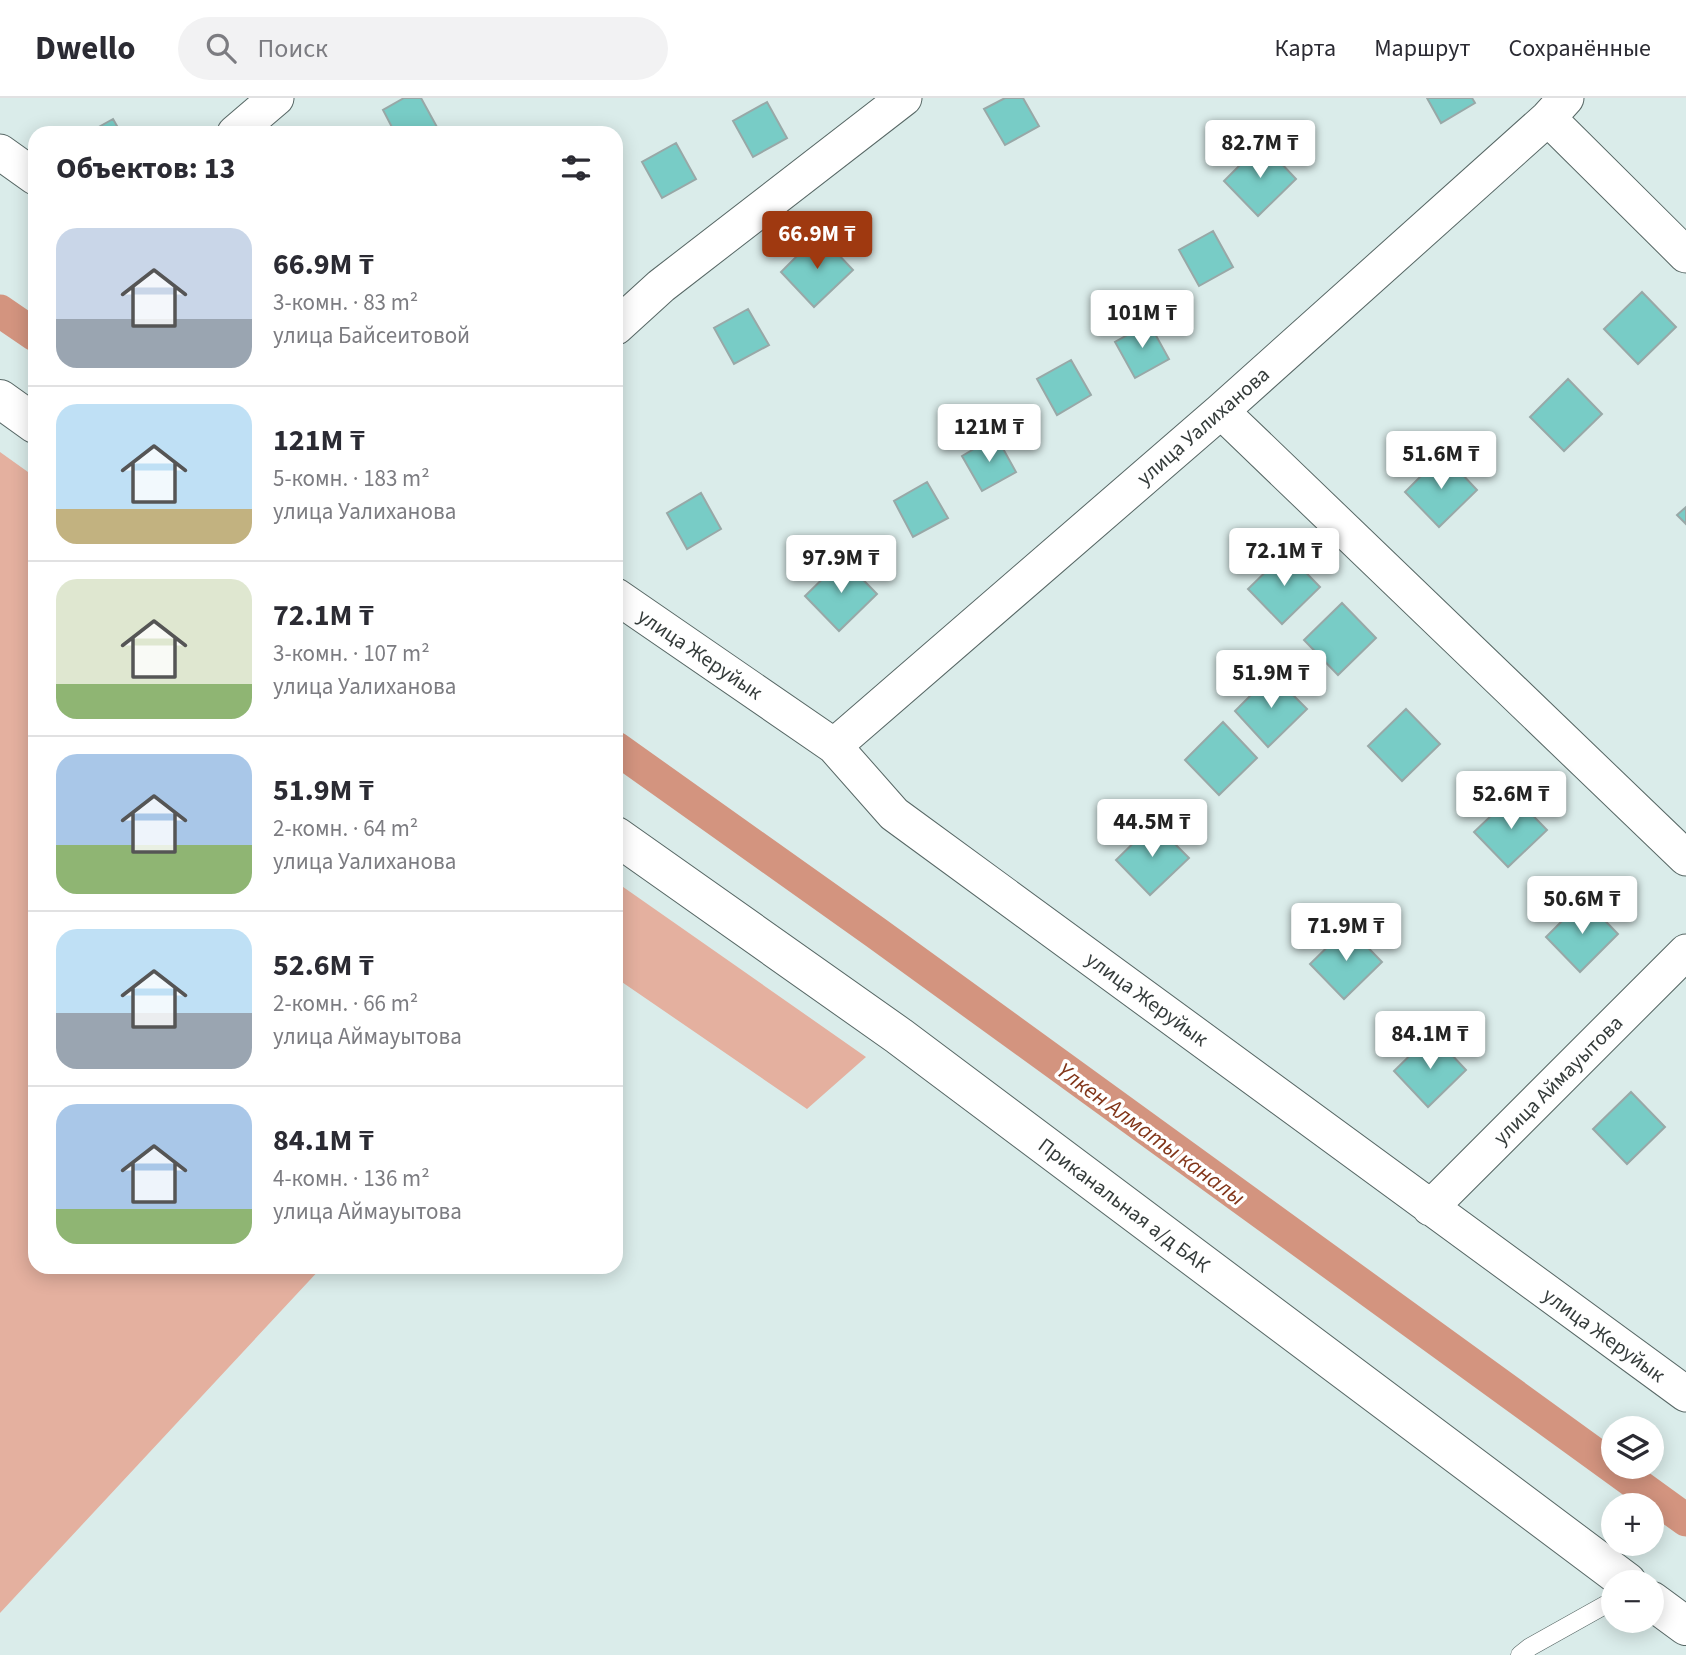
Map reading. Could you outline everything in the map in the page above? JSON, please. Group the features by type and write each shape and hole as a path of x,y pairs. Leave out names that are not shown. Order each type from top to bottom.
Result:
{"street":[{"path":"243,126 276,98"},
{"path":"623,321 662,286 904,98"},
{"path":"1557,108 1686,255"},
{"name":"улица Уалиханова","path":"834,746 1221,411 1557,108"},
{"path":"0,152 28,172"},
{"path":"0,399 28,419"},
{"path":"1221,411 1686,858"},
{"name":"улица Жеруйык","path":"623,601 834,746 894,814 1686,1394"},
{"name":"Приканальная а/д БАК","path":"623,841 899,1037 1611,1570"},
{"name":"улица Аймауытова","path":"1430,1208 1686,952"},
{"path":"1664,1610 1686,1626"}],"lane":[{"path":"1520,1655 1601,1607"}],"shaded area":[{"path":"0,452 28,472 28,1274 315,1274 0,1613"},
{"path":"623,887 866,1057 807,1109 623,983"}],"building":[{"path":"404,98 421,98 436,126 391,126 383,110"},
{"path":"1005,98 1023,98 1039,126 1005,145 984,109"},
{"path":"1427,98 1472,98 1475,103 1441,123"},
{"path":"767,102 787,138 753,157 733,121"},
{"path":"113,119 117,126 100,126"},
{"path":"676,143 696,179 662,198 642,162"},
{"path":"1262,143 1296,179 1258,216 1224,181"},
{"path":"1213,231 1233,267 1199,286 1179,250"},
{"path":"819,234 853,270 814,307 781,272"},
{"path":"1642,292 1676,327 1638,364 1604,329"},
{"path":"748,309 769,345 734,364 714,328"},
{"path":"1149,323 1169,359 1135,378 1115,342"},
{"path":"1071,360 1091,395 1057,415 1037,379"},
{"path":"1568,379 1602,414 1564,451 1530,417"},
{"path":"996,436 1016,472 982,491 962,456"},
{"path":"1443,454 1477,490 1439,527 1405,492"},
{"path":"927,482 948,518 913,537 894,501"},
{"path":"701,493 721,529 687,549 667,513"},
{"path":"1686,507 1686,524 1677,515"},
{"path":"1286,552 1320,587 1282,624 1248,589"},
{"path":"843,559 877,594 839,631 805,596"},
{"path":"1342,603 1376,638 1338,675 1304,640"},
{"path":"1272,674 1307,709 1268,747 1235,711"},
{"path":"1406,709 1440,744 1402,781 1368,746"},
{"path":"1223,722 1257,758 1219,795 1185,760"},
{"path":"1513,795 1547,830 1508,867 1474,832"},
{"path":"1154,823 1189,858 1150,895 1116,860"},
{"path":"1584,899 1618,934 1580,972 1546,937"},
{"path":"1348,927 1382,962 1344,999 1310,964"},
{"path":"1432,1034 1466,1070 1428,1107 1394,1071"},
{"path":"1631,1092 1665,1127 1627,1164 1593,1129"}],"waterway":[{"name":"Үлкен Алматы каналы","path":"0,311 28,330"},
{"name":"Үлкен Алматы каналы","path":"623,753 875,932 1686,1520"}]}
